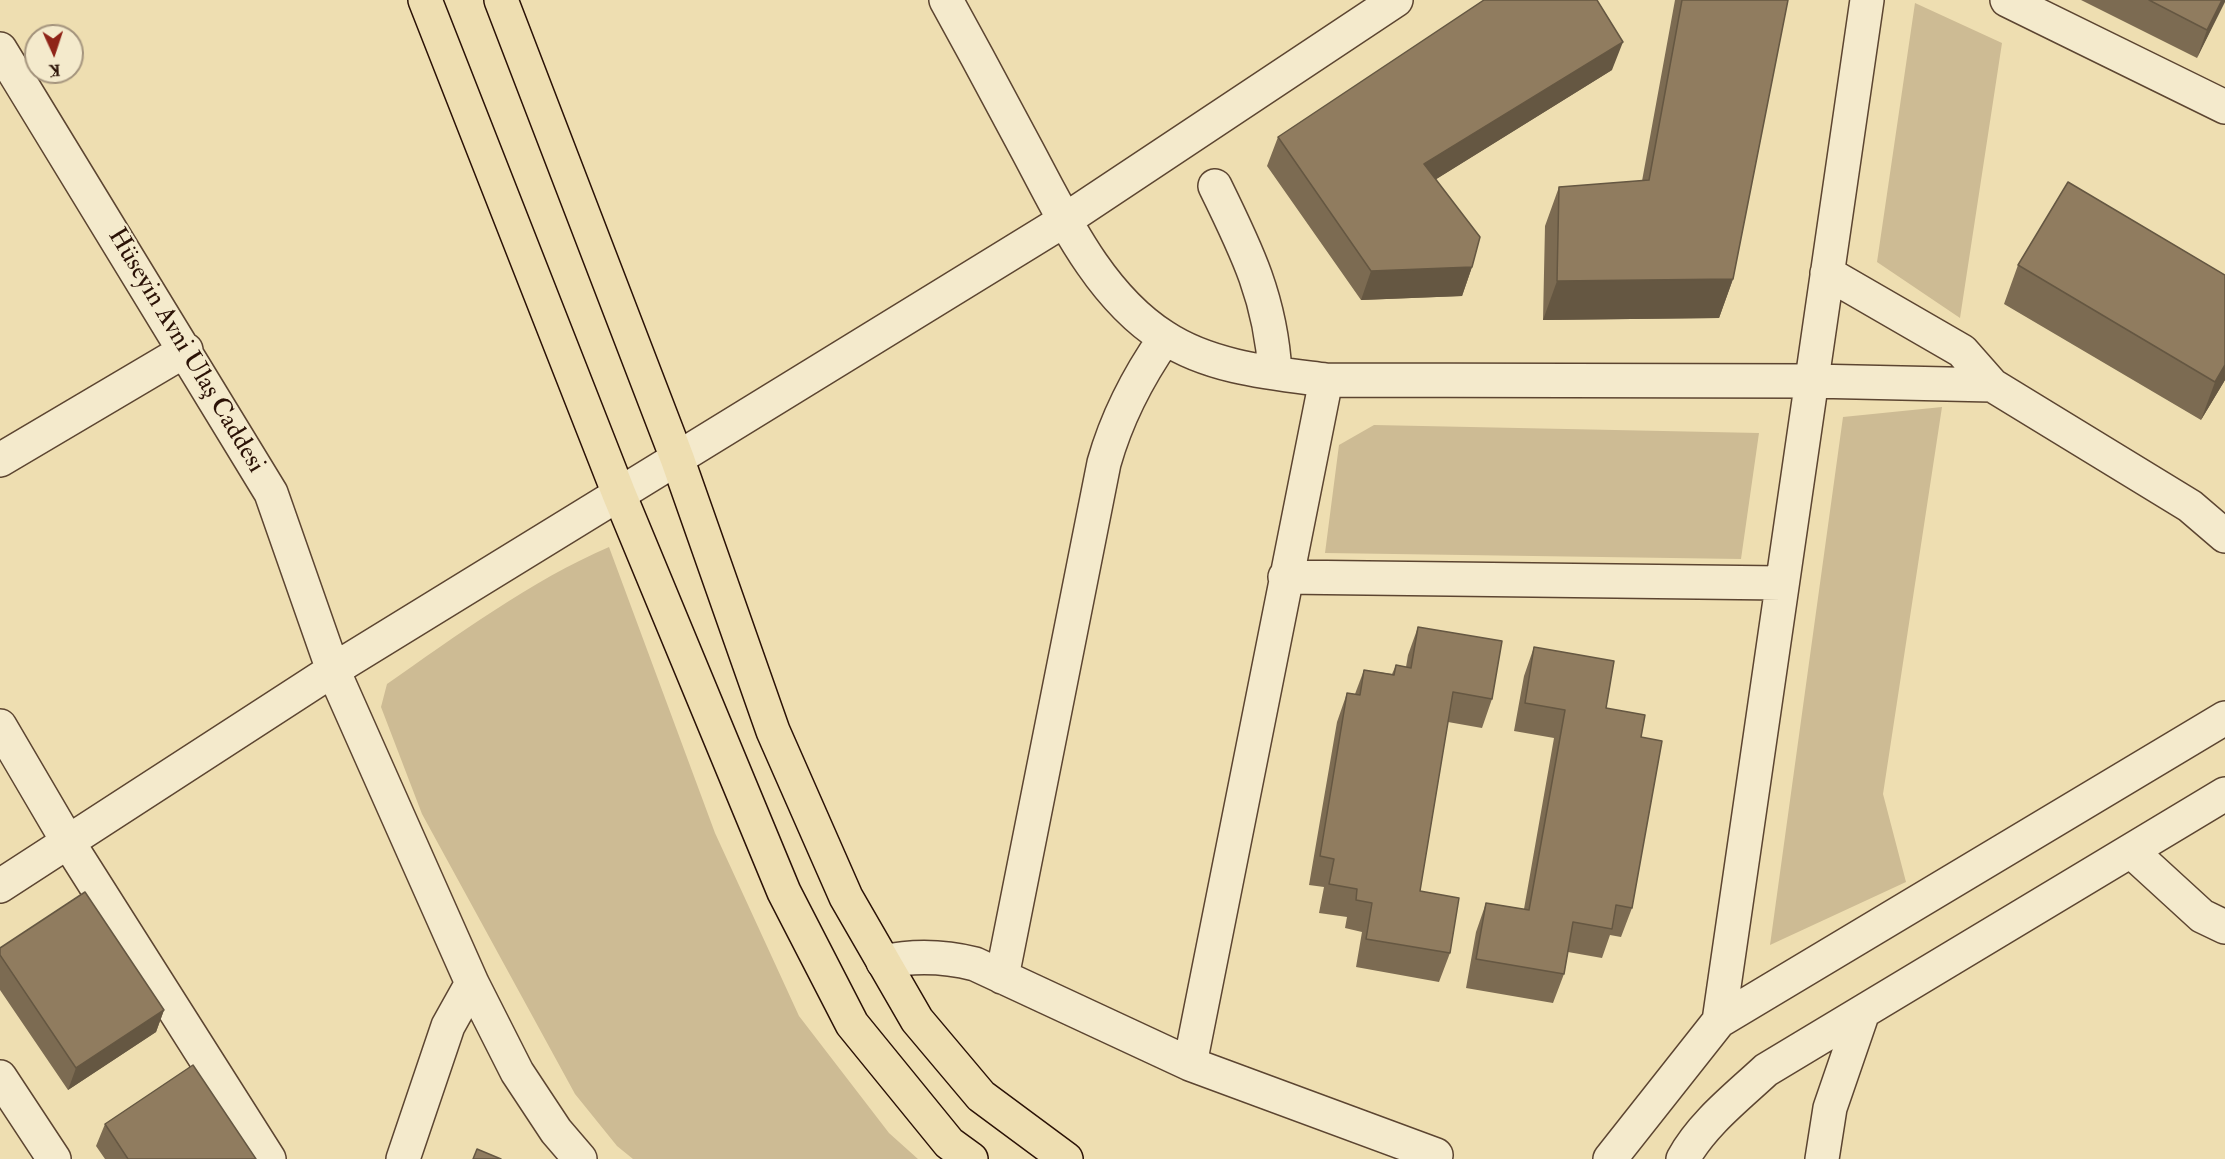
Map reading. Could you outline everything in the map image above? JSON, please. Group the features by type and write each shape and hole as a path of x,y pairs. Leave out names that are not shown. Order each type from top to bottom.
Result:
{"main road":[{"path":"425,0 619,494 784,892 852,1024 949,1143 971,1159"},
{"path":"501,0 677,458 773,731 846,897 917,1020 981,1096 1066,1159"}],"street":[{"path":"946,0 1065,220 1093,263 1131,312 1165,338 1211,360 1275,373 1326,380 1811,381 1992,385"},
{"path":"0,886 333,670 1065,220 1353,12 1396,0"},
{"path":"1719,1021 1780,583 1867,0"},
{"path":"2007,0 2225,107"},
{"name":"Hüseyin Avni Ulaş Caddesi","path":"0,49 186,350 271,493 333,670 472,983 517,1072 556,1131 580,1159"},
{"path":"1215,186 1261,288 1273,334 1275,373"},
{"path":"1827,273 1962,351 1992,385 2190,506 2225,536"},
{"path":"1002,977 1104,463 1124,408 1142,371 1165,338"},
{"path":"0,460 186,350"},
{"path":"1190,1064 1326,380"},
{"path":"1285,577 1780,583"},
{"path":"1610,1159 1719,1021 2225,718"},
{"path":"0,726 68,842 269,1159"},
{"path":"1683,1159 1689,1148 1723,1110 1766,1070 2225,794"},
{"path":"2131,850 2188,905 2202,916 2225,927"},
{"path":"883,962 926,956 951,958 975,964 1190,1064 1436,1155"},
{"path":"403,1159 448,1026 472,983"},
{"path":"1822,1159 1830,1108 1863,1012"},
{"path":"0,1077 54,1159"}],"shaded area":[{"path":"1915,3 2002,43 1960,318 1877,262"},
{"path":"1942,407 1883,794 1906,882 1770,945 1843,417"},
{"path":"1374,425 1759,433 1741,559 1325,553 1339,445"},
{"path":"609,547 715,833 799,1016 889,1133 918,1159 633,1159 617,1146 575,1094 422,814 381,707 387,684 523,592 580,560"}],"building":[{"path":"1484,0 1597,0 1623,42 1424,164 1480,237 1472,267 1371,271 1278,137"},
{"path":"1682,0 1788,0 1733,279 1557,281 1559,187 1649,180"},
{"path":"2149,0 2222,0 2207,30"},
{"path":"2068,182 2225,275 2225,365 2215,382 2018,265"},
{"path":"1418,627 1502,641 1492,699 1453,692 1420,891 1459,898 1450,953 1366,939 1372,903 1356,900 1357,889 1329,884 1334,859 1320,856 1347,693 1360,695 1364,670 1394,675 1396,665 1411,668"},
{"path":"1534,647 1614,661 1606,708 1645,715 1641,737 1662,741 1632,908 1616,905 1612,929 1573,922 1564,974 1476,959 1486,903 1529,910 1565,710 1525,703"},
{"path":"85,892 164,1010 76,1068 0,955 0,948"},
{"path":"193,1065 256,1159 128,1159 105,1124"},
{"path":"477,1149 501,1159 473,1159"}]}
